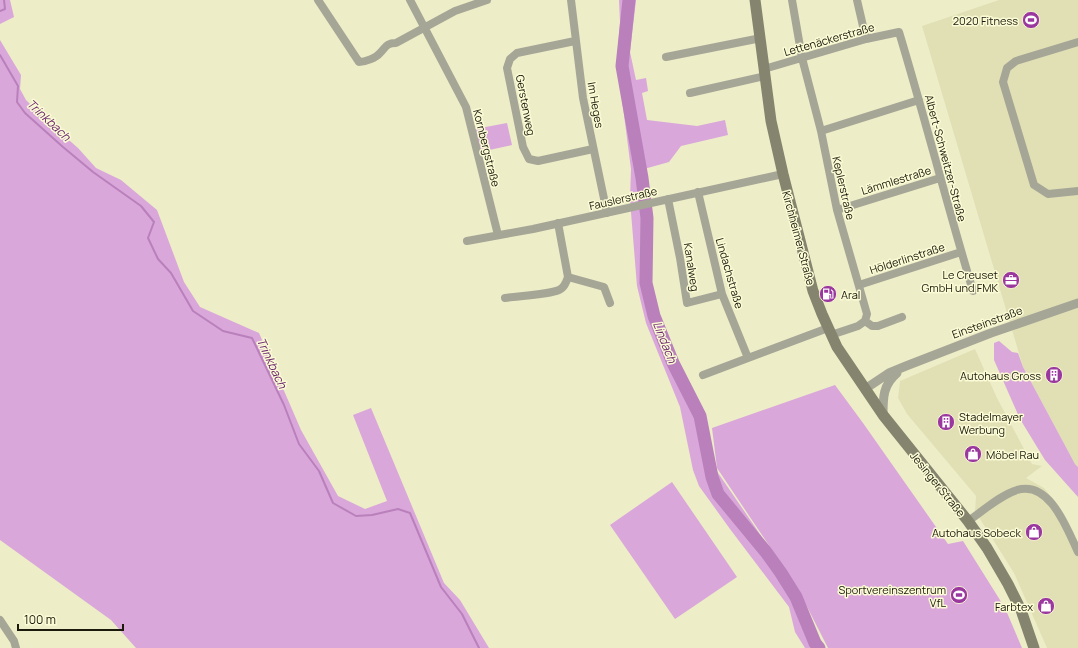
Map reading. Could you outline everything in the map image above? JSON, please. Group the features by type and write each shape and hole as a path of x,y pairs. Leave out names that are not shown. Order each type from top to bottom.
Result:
{"main road":[{"name":"Kirchheimer Straße","path":"755,0 771,121 782,174 813,291 829,332 864,389"},
{"name":"Jesinger Straße","path":"864,389 968,521 987,548 1008,584 1024,617 1034,648"}],"street":[{"path":"318,0 359,62 364,62 380,54 384,46 391,43 396,43 455,11 487,0"},
{"name":"Kornbergstraße","path":"410,0 466,106 498,235"},
{"name":"Im Heges","path":"572,0 575,40 583,98 607,212"},
{"name":"Keplerstraße","path":"792,0 802,58 837,210 867,314 864,321"},
{"path":"857,0 866,40"},
{"name":"Lettenäckerstraße","path":"764,72 802,58 899,32"},
{"name":"Albert-Schweitzer-Straße","path":"899,32 973,291"},
{"path":"666,57 761,38"},
{"name":"Gerstenweg","path":"575,40 517,53 510,59 507,68 523,147 529,159 538,161 593,149"},
{"path":"1078,42 1016,61 1007,68 1003,82 1034,185 1048,194 1078,191"},
{"path":"690,93 764,72"},
{"path":"820,131 919,100"},
{"name":"Fauslerstraße","path":"467,241 558,223 782,174"},
{"name":"Lämmlestraße","path":"837,210 940,178"},
{"name":"Lindachstraße","path":"698,192 722,294 748,358"},
{"name":"Kanalweg","path":"668,199 680,258 687,303 722,294"},
{"path":"505,298 541,294 559,290 565,285 568,278 558,223"},
{"name":"Hölderlinstraße","path":"859,285 961,252"},
{"path":"568,278 604,287 610,304"},
{"name":"Einsteinstraße","path":"864,389 889,373 906,366 991,333 1078,303"},
{"path":"703,375 748,358 829,332 858,326 864,321 872,326 878,326 902,317"},
{"name":"Einsteinstraße","path":"883,415 883,399 889,379 906,366"},
{"path":"968,521 992,504 1016,490 1035,490 1045,496 1053,506 1078,552"},
{"path":"0,620 14,641 16,648"}],"shaded area":[{"path":"0,0 10,0 14,17 0,24"},
{"path":"619,0 636,0 630,52 636,80 646,78 648,91 642,93 647,120 697,126 725,120 728,135 681,146 669,162 644,169 650,212 649,283 675,365 706,416 716,470 797,588 815,630 825,648 805,648 795,632 789,607 699,486 693,470 680,407 646,323 637,286 630,200 631,169 617,61 620,22"},
{"path":"999,0 1078,0 1078,467 1023,367 922,26"},
{"path":"0,40 21,75 20,89 26,100 78,148 96,168 121,180 157,210 184,282 200,307 259,333 301,430 338,496 365,509 387,501 353,415 371,408 444,583 460,600 489,648 136,648 111,620 0,540"},
{"path":"507,123 512,145 480,152 475,129"},
{"path":"999,341 1012,352 1018,353 1023,367 1078,467 1078,497 1045,460 1020,419 994,360 994,343"},
{"path":"975,349 997,398 1032,464 1042,466 1026,478 1044,488 1053,499 1078,547 1078,648 1047,648 1014,573 975,511 976,496 907,414 898,398 900,381"},
{"path":"835,385 948,544 963,541 1005,608 1022,648 828,648 797,587 717,468 712,428"},
{"path":"672,482 737,577 675,619 610,525"}],"waterway":[{"name":"Trinkbach","path":"0,11 5,9 4,0"},
{"name":"Lindach","path":"629,0 622,66 642,178 647,218 646,283 654,316 673,363 700,416 712,477 718,494 766,552 781,573 796,597 815,643 819,648"},
{"name":"Trinkbach","path":"0,55 18,86 17,102 25,113 93,172 141,206 154,222 148,238 158,259 171,273 193,311 223,331 252,338 284,405 299,444 319,471 333,503 356,516 372,515 398,509 410,513 441,587 462,614 479,648"}],"place":[{"name":"2020 Fitness","path":"1031,20"},
{"name":"Le Creuset GmbH und FMK","path":"1011,280"},
{"name":"Aral","path":"828,294"},
{"name":"Autohaus Gross","path":"1054,375"},
{"name":"Stadelmayer Werbung","path":"946,422"},
{"name":"Möbel Rau","path":"973,454"},
{"name":"Autohaus Sobeck","path":"1034,532"},
{"name":"Sportvereinszentrum VfL","path":"959,595"},
{"name":"Farbtex","path":"1046,606"}]}
